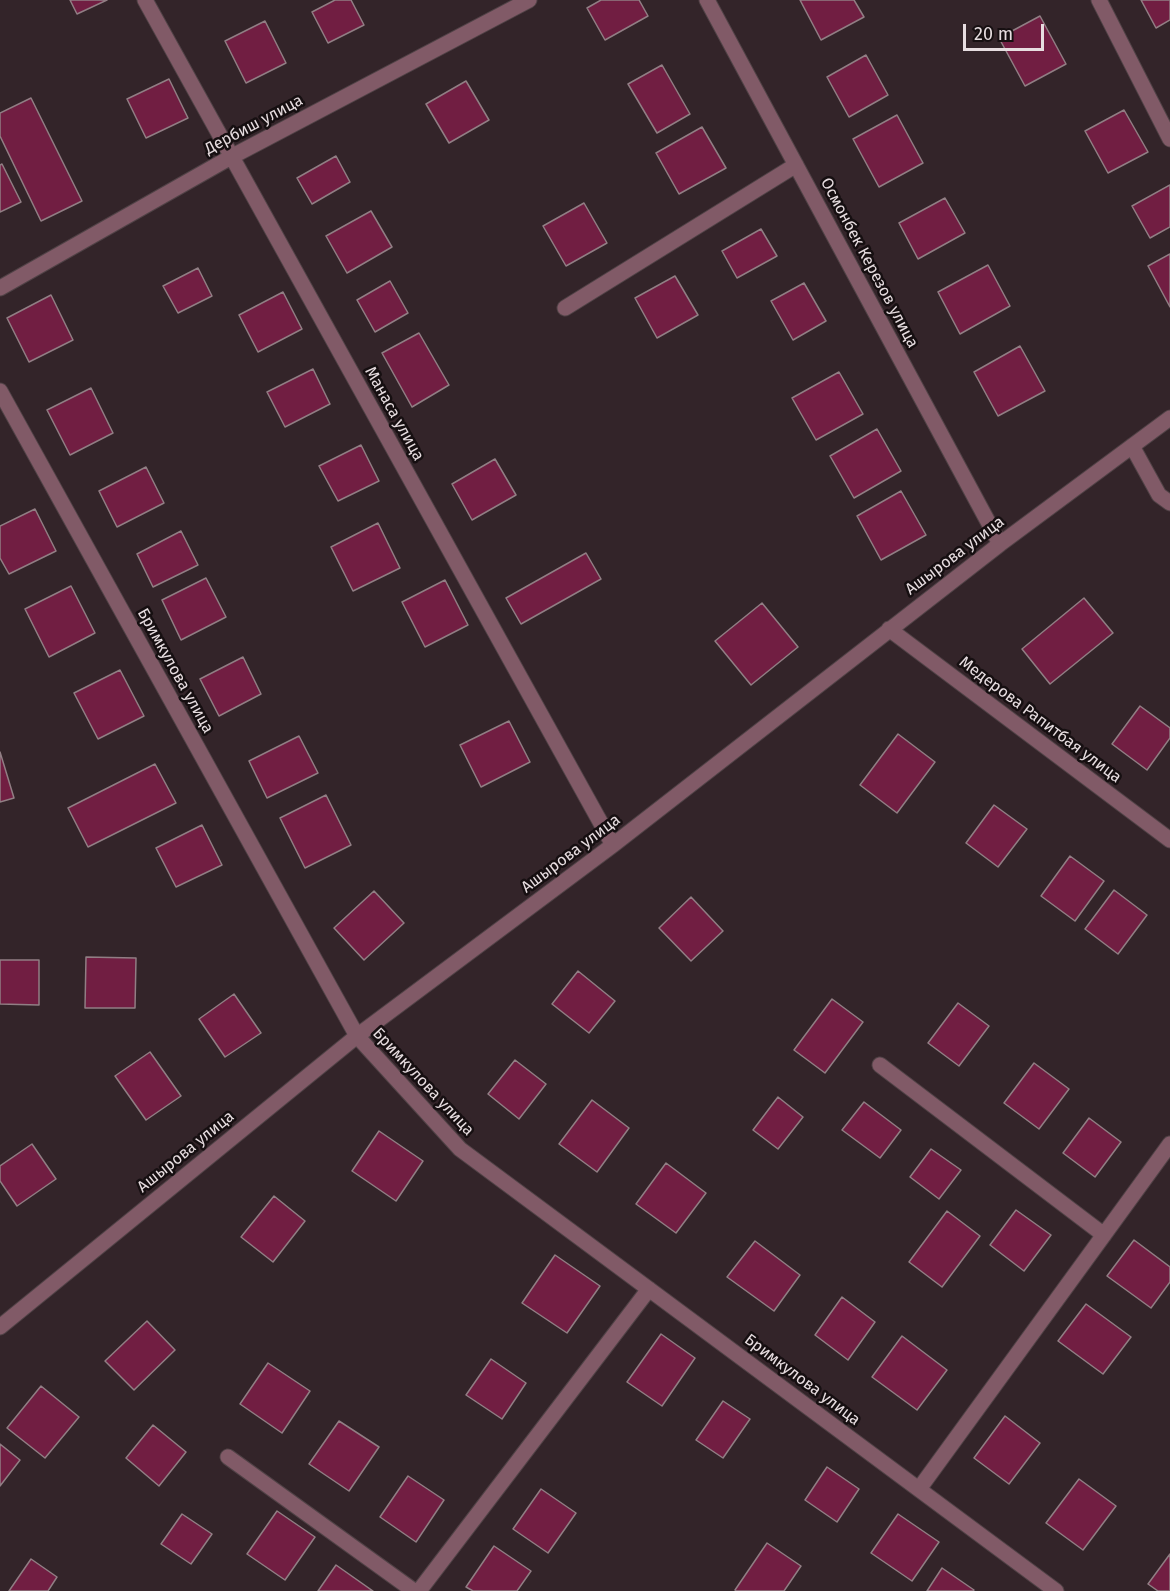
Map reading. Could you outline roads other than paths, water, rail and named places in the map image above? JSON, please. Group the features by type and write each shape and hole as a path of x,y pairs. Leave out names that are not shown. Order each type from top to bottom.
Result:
{"street":[{"name":"Манаса улица","path":"145,0 613,845"},
{"name":"Дербиш улица","path":"0,288 231,157 529,0"},
{"name":"Осмонбек Керезов улица","path":"707,0 1000,544"},
{"path":"1099,0 1170,139"},
{"path":"565,308 796,165"},
{"name":"Бримкулова улица","path":"0,391 357,1036 460,1149 1056,1591"},
{"name":"Ашырова улица","path":"0,1328 357,1036 613,845 889,629 1170,418"},
{"path":"1132,446 1159,495 1170,503"},
{"name":"Медерова Рапитбая улица","path":"889,629 1170,840"},
{"path":"880,1065 1104,1235"},
{"path":"919,1489 1170,1144"},
{"path":"228,1457 417,1591 649,1289"}]}
